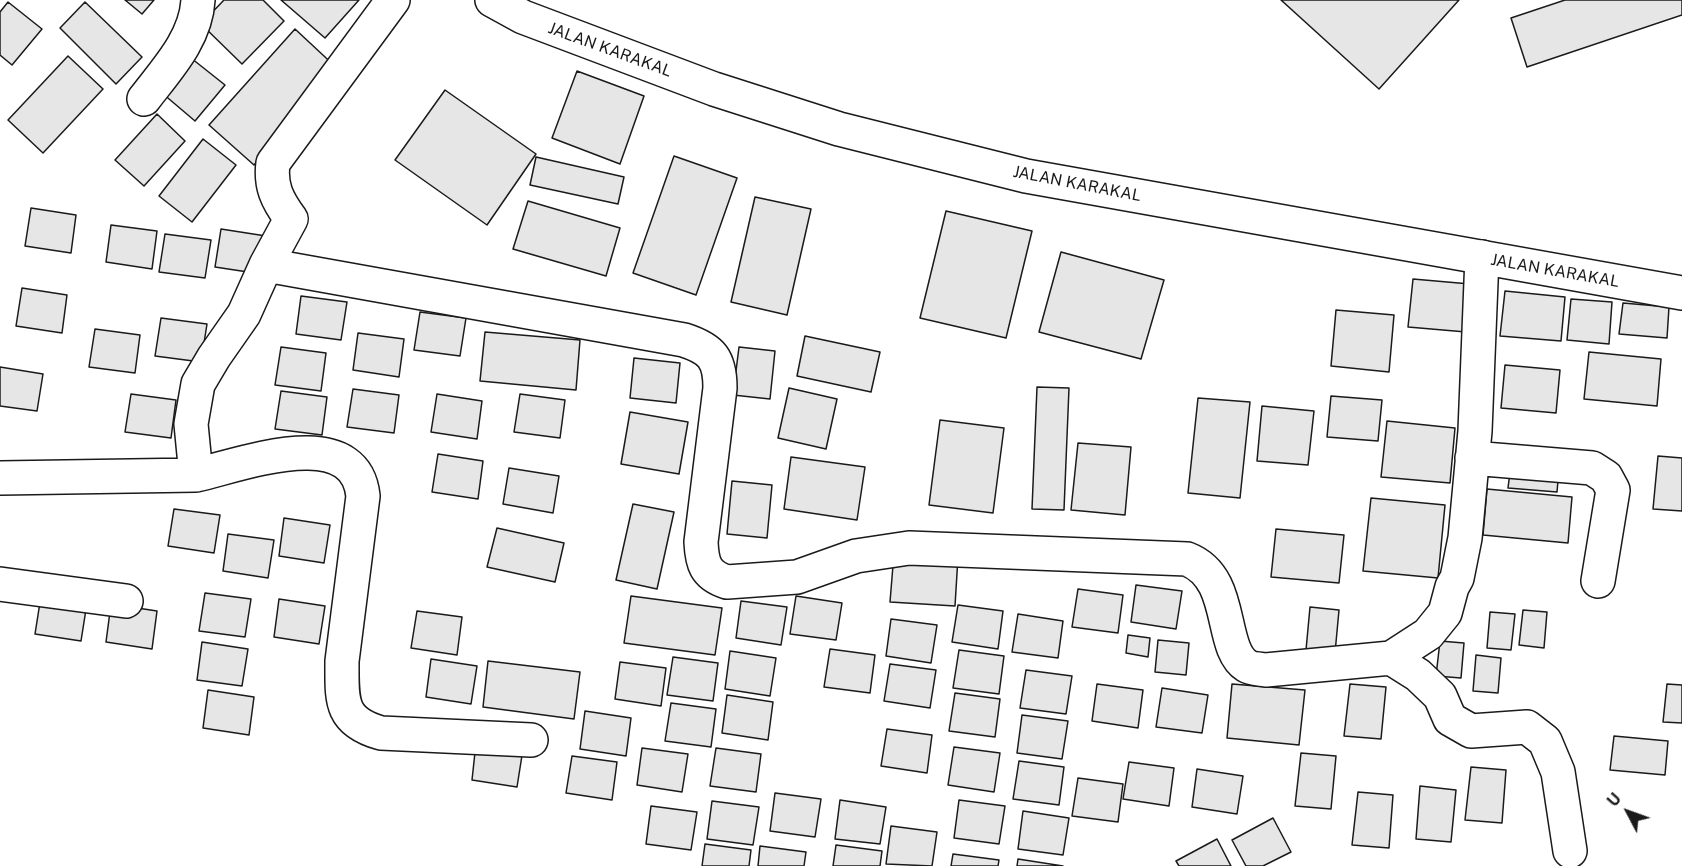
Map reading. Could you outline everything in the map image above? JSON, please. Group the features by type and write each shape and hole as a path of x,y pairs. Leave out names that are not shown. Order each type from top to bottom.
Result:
{"street":[{"path":"144,99 177,55 194,21 198,0"},
{"path":"196,475 190,424 198,384 243,314 291,219 278,202 273,190 273,162 393,0"},
{"name":"JALAN KARAKAL","path":"492,0 523,17 714,89 839,129 1026,176 1682,293"},
{"path":"266,265 684,340 707,351 720,368 720,388 701,542 705,567 716,579 727,582 797,577 856,556 909,548 1187,559 1200,564 1215,582 1238,657 1248,667 1266,670 1391,658 1428,634 1444,613 1461,563 1472,458 1482,257"},
{"path":"0,478 196,475 295,452 325,454 351,466 361,481 363,495 342,661 342,686 346,712 352,721 363,728 381,733 531,740"},
{"path":"1472,458 1592,468 1606,477 1613,490 1598,581"},
{"path":"0,584 126,601"},
{"path":"1391,658 1418,675 1440,696 1450,719 1471,731 1527,727 1545,741 1558,772 1570,851"}],"building":[{"path":"125,0 154,0 142,14"},
{"path":"224,0 263,0 284,21 242,64 201,24"},
{"path":"281,0 359,0 325,38"},
{"path":"1281,0 1459,0 1379,89"},
{"path":"1565,0 1682,0 1682,15 1527,67 1511,18"},
{"path":"8,2 42,29 12,65 0,55 0,12"},
{"path":"85,2 142,57 116,84 60,28"},
{"path":"295,29 339,70 254,165 209,125"},
{"path":"68,56 103,89 43,153 8,120"},
{"path":"191,58 225,85 195,121 162,93"},
{"path":"577,71 644,96 620,164 552,138"},
{"path":"445,90 536,154 487,225 395,160"},
{"path":"157,114 185,141 144,186 115,160"},
{"path":"203,139 236,165 192,222 159,196"},
{"path":"674,156 737,178 696,295 633,273"},
{"path":"536,157 624,177 618,204 530,185"},
{"path":"755,197 811,209 787,315 731,302"},
{"path":"528,201 620,228 606,276 513,249"},
{"path":"31,208 76,215 71,253 25,246"},
{"path":"946,211 1032,231 1006,338 920,318"},
{"path":"111,225 157,231 152,269 106,262"},
{"path":"221,229 266,236 261,274 215,267"},
{"path":"165,234 211,240 205,278 159,272"},
{"path":"1061,252 1164,280 1141,359 1039,332"},
{"path":"1413,279 1470,284 1466,332 1408,327"},
{"path":"22,288 67,295 62,333 16,326"},
{"path":"1505,291 1565,297 1561,341 1500,336"},
{"path":"301,296 347,302 341,340 296,334"},
{"path":"1571,299 1612,302 1609,344 1567,340"},
{"path":"1623,303 1669,307 1667,338 1619,334"},
{"path":"1336,310 1394,315 1389,372 1331,366"},
{"path":"420,312 466,318 460,356 414,350"},
{"path":"161,318 207,324 201,362 155,356"},
{"path":"95,329 140,335 135,373 89,367"},
{"path":"485,332 580,340 576,390 480,381"},
{"path":"358,333 404,339 399,377 353,370"},
{"path":"805,336 880,352 871,392 797,376"},
{"path":"281,347 326,353 321,391 275,385"},
{"path":"739,347 775,351 770,399 733,395"},
{"path":"1589,352 1661,359 1657,406 1584,399"},
{"path":"634,358 680,363 676,403 630,398"},
{"path":"1505,365 1560,370 1556,413 1501,408"},
{"path":"0,367 43,374 37,411 0,406"},
{"path":"1037,387 1069,388 1064,510 1032,509"},
{"path":"789,388 837,399 826,449 778,438"},
{"path":"353,389 399,395 394,433 347,427"},
{"path":"281,391 327,397 322,435 275,429"},
{"path":"131,394 176,400 171,438 125,432"},
{"path":"437,394 482,401 477,439 431,432"},
{"path":"520,394 565,400 560,438 514,432"},
{"path":"1331,396 1382,400 1378,441 1327,437"},
{"path":"1198,398 1250,402 1240,498 1188,493"},
{"path":"1262,406 1314,411 1308,465 1257,461"},
{"path":"630,412 688,422 679,474 621,464"},
{"path":"940,420 1004,428 993,513 929,505"},
{"path":"1387,421 1455,428 1450,483 1381,477"},
{"path":"1078,443 1131,447 1125,515 1071,510"},
{"path":"438,454 483,461 478,499 432,492"},
{"path":"1658,456 1682,458 1682,511 1653,509"},
{"path":"791,457 865,467 857,520 784,509"},
{"path":"1511,464 1559,469 1557,492 1508,488"},
{"path":"509,468 559,476 553,513 503,504"},
{"path":"732,481 772,485 767,538 727,534"},
{"path":"1487,489 1572,497 1568,543 1483,535"},
{"path":"1371,498 1445,505 1438,578 1363,571"},
{"path":"633,504 674,512 657,589 616,580"},
{"path":"174,509 220,515 214,553 168,546"},
{"path":"284,518 330,525 324,563 279,556"},
{"path":"497,528 564,543 555,582 487,567"},
{"path":"1276,529 1344,535 1339,583 1271,577"},
{"path":"228,534 274,540 268,578 223,571"},
{"path":"894,553 958,557 955,606 890,602"},
{"path":"1136,585 1182,591 1176,629 1131,622"},
{"path":"1078,589 1123,595 1118,633 1072,627"},
{"path":"205,593 251,599 245,637 199,631"},
{"path":"41,596 87,603 81,641 35,634"},
{"path":"631,596 722,608 715,655 624,643"},
{"path":"796,596 842,603 836,640 790,634"},
{"path":"279,599 325,606 319,644 274,637"},
{"path":"741,601 787,607 781,645 736,638"},
{"path":"111,604 157,611 152,649 106,642"},
{"path":"958,605 1003,611 998,649 952,642"},
{"path":"1310,607 1339,610 1335,653 1306,650"},
{"path":"1523,610 1547,612 1544,648 1519,645"},
{"path":"417,611 462,617 457,655 411,648"},
{"path":"1490,612 1515,614 1511,650 1487,648"},
{"path":"1018,614 1063,621 1058,658 1012,652"},
{"path":"891,619 937,625 931,663 886,656"},
{"path":"1128,635 1150,638 1148,657 1126,653"},
{"path":"1158,640 1189,643 1186,675 1155,672"},
{"path":"1440,641 1464,643 1461,678 1436,676"},
{"path":"202,642 248,649 242,686 197,680"},
{"path":"830,649 875,655 870,693 824,687"},
{"path":"959,650 1004,656 999,694 953,688"},
{"path":"730,651 776,658 770,696 725,689"},
{"path":"1476,655 1501,658 1498,693 1473,691"},
{"path":"673,657 718,663 713,701 667,695"},
{"path":"431,659 477,666 471,704 426,697"},
{"path":"488,661 580,672 574,719 483,707"},
{"path":"620,662 666,668 661,706 615,699"},
{"path":"890,664 936,670 930,708 884,701"},
{"path":"1026,670 1072,676 1066,714 1020,708"},
{"path":"1097,684 1143,690 1138,728 1092,721"},
{"path":"1232,684 1305,690 1299,745 1227,738"},
{"path":"1350,684 1386,687 1381,739 1344,736"},
{"path":"1667,684 1682,685 1682,723 1663,722"},
{"path":"1162,688 1208,695 1202,733 1156,727"},
{"path":"208,690 254,697 249,735 203,728"},
{"path":"955,693 1000,699 995,737 949,731"},
{"path":"727,695 773,702 768,740 722,733"},
{"path":"671,703 716,709 711,747 665,741"},
{"path":"585,711 631,718 626,756 580,749"},
{"path":"1022,715 1068,721 1062,759 1017,753"},
{"path":"887,729 932,735 927,773 881,766"},
{"path":"1614,736 1668,741 1665,775 1610,770"},
{"path":"476,743 523,749 517,787 472,780"},
{"path":"954,747 1000,753 994,792 948,785"},
{"path":"642,748 688,754 682,792 637,785"},
{"path":"716,748 761,754 756,792 710,786"},
{"path":"1301,753 1336,756 1331,809 1295,806"},
{"path":"572,756 617,762 612,800 566,793"},
{"path":"1019,761 1064,767 1059,805 1013,799"},
{"path":"1129,762 1174,768 1169,806 1123,799"},
{"path":"1471,767 1506,770 1502,823 1465,820"},
{"path":"1197,769 1243,776 1237,814 1192,807"},
{"path":"1078,778 1123,784 1118,822 1072,816"},
{"path":"1420,786 1456,790 1451,842 1416,839"},
{"path":"1358,792 1393,795 1389,848 1352,845"},
{"path":"775,793 821,799 815,837 770,831"},
{"path":"840,800 886,807 880,844 835,839"},
{"path":"959,800 1005,806 999,844 954,838"},
{"path":"712,801 759,807 753,845 707,839"},
{"path":"651,806 697,812 691,850 646,844"},
{"path":"1023,811 1069,818 1063,855 1018,849"},
{"path":"1273,818 1291,852 1263,866 1246,866 1232,840"},
{"path":"891,826 937,832 932,866 886,864"},
{"path":"1217,839 1231,866 1179,866 1176,861"},
{"path":"705,844 751,850 749,866 702,866"},
{"path":"836,845 882,851 880,866 833,866"},
{"path":"760,846 806,852 804,866 758,866"},
{"path":"953,854 999,860 998,866 951,866"},
{"path":"1018,859 1063,866 1017,866"}]}
